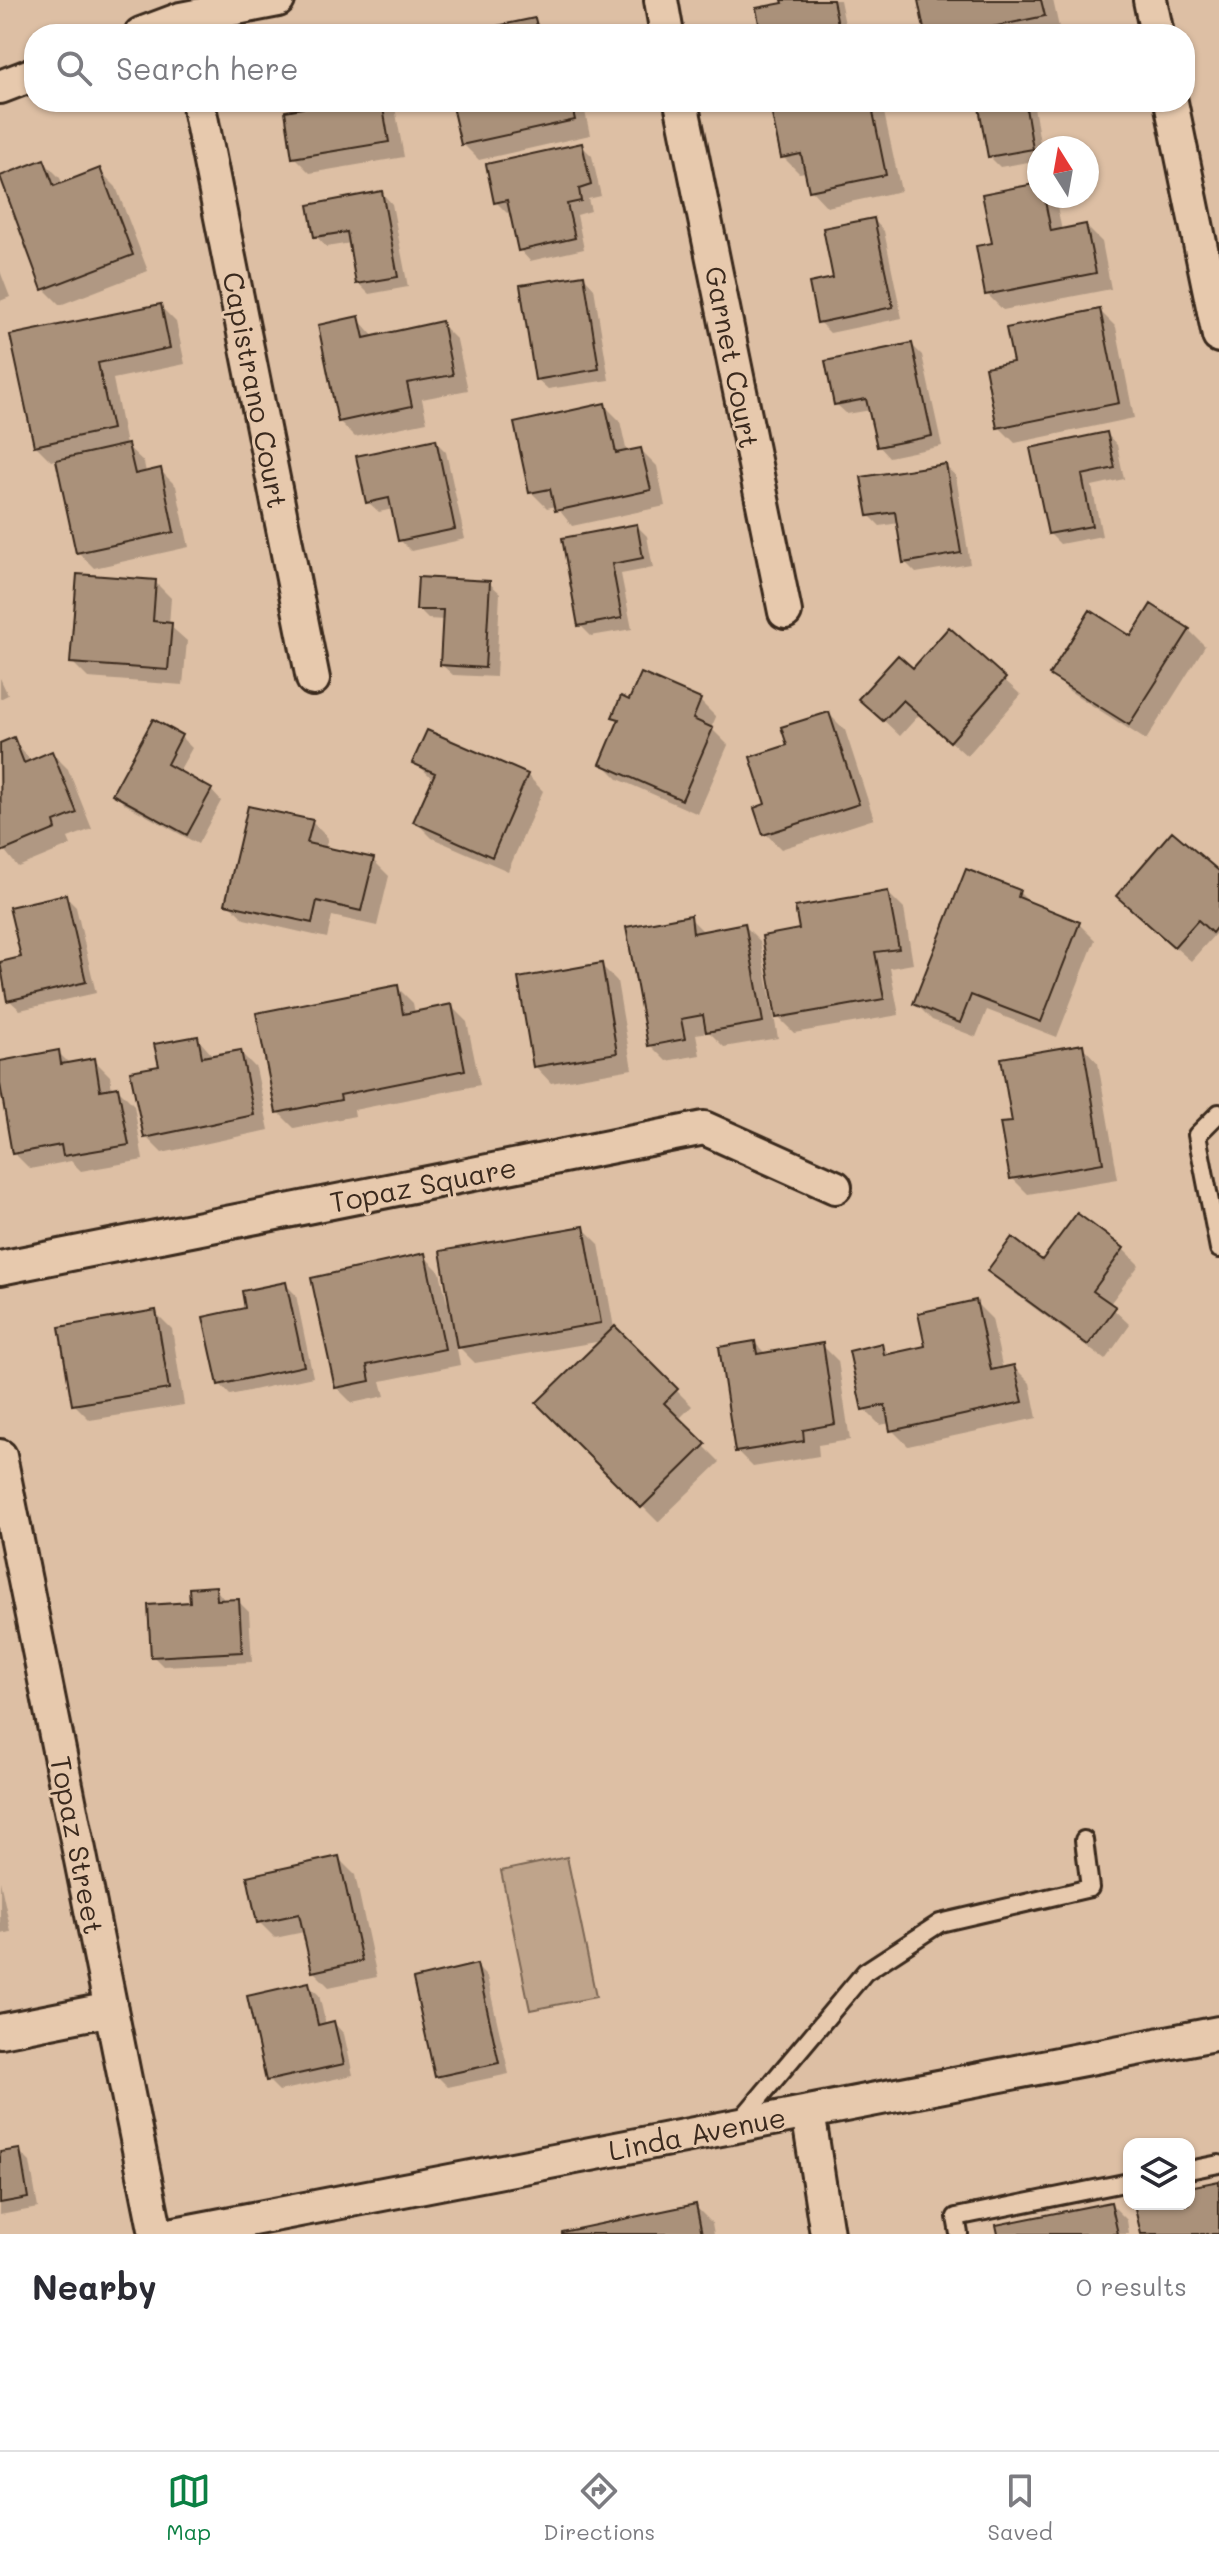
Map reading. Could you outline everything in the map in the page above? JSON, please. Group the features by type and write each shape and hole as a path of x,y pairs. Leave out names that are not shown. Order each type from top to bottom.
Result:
{"street":[{"path":"190,24 278,0"},
{"path":"661,0 665,24"},
{"path":"1150,0 1155,24"},
{"path":"0,87 24,78"},
{"name":"Capistrano Court","path":"200,112 313,679"},
{"name":"Garnet Court","path":"683,112 785,612"},
{"path":"1173,112 1219,336"},
{"name":"Topaz Square","path":"0,1268 704,1128 835,1187"},
{"name":"Topaz Street","path":"0,1456 8,1542 111,2009 156,2234"},
{"path":"0,2031 111,2009"},
{"name":"Linda Avenue","path":"175,2234 1219,2033"},
{"path":"808,2112 827,2234"}],"lane":[{"path":"1219,1113 1197,1135 1219,1249"},
{"path":"735,2126 865,1972 940,1923 1090,1888 1084,1840"},
{"path":"1195,2169 1219,2164"},
{"path":"959,2234 956,2217 1123,2183"}],"shaded area":[{"path":"567,1857 596,1997 530,2010 501,1871"}],"building":[{"path":"782,0 833,0 838,24 759,24 756,8 783,3"},
{"path":"918,0 1041,0 1045,16 1006,24 923,24"},
{"path":"535,18 536,24 506,24"},
{"path":"285,112 384,112 389,142 292,158"},
{"path":"453,112 573,112 575,120 461,145"},
{"path":"771,112 873,112 886,175 809,191 801,154 781,158"},
{"path":"980,112 1027,112 1031,136 1027,136 1027,150 988,157"},
{"path":"582,143 591,185 579,189 581,201 567,204 575,238 518,251 507,200 494,203 486,164"},
{"path":"44,159 54,186 100,168 133,255 42,290 0,176"},
{"path":"1027,185 1027,208 1046,208 1051,231 1086,224 1096,273 985,295 976,246 992,243 982,194"},
{"path":"382,191 398,277 356,284 347,232 314,237 308,205"},
{"path":"874,218 893,307 817,323 809,283 833,278 823,228"},
{"path":"584,275 599,369 535,380 520,285"},
{"path":"161,304 170,348 98,363 112,429 34,446 10,335"},
{"path":"1100,309 1119,403 997,428 985,367 1013,362 1006,328"},
{"path":"359,316 364,338 442,321 453,375 407,383 412,406 338,422 318,325"},
{"path":"912,343 932,436 877,447 866,399 834,405 825,361"},
{"path":"605,403 616,453 641,448 651,490 555,511 550,489 529,493 514,423"},
{"path":"1107,432 1115,468 1082,475 1092,526 1048,534 1030,448"},
{"path":"436,439 455,529 398,541 389,498 366,503 356,456"},
{"path":"128,444 135,474 161,468 174,532 76,553 56,460"},
{"path":"946,464 961,553 903,563 895,512 868,516 861,477"},
{"path":"637,524 643,558 612,564 622,618 578,626 562,538"},
{"path":"77,574 156,580 153,621 172,623 168,670 70,663"},
{"path":"418,577 490,581 485,668 440,665 443,610 416,610"},
{"path":"1151,604 1190,629 1129,725 1049,675 1090,610 1131,636"},
{"path":"949,627 1006,678 950,742 903,700 883,721 858,699 898,655 913,668"},
{"path":"641,673 701,699 693,719 713,728 682,800 600,764 619,719 612,717 621,696 629,700"},
{"path":"829,712 859,804 763,835 754,808 765,804 750,757 787,745 781,727"},
{"path":"153,719 182,735 167,764 212,789 187,835 112,794"},
{"path":"427,730 528,774 492,857 413,822 435,773 412,763"},
{"path":"14,737 24,763 52,751 77,813 54,822 56,829 1,852 0,743"},
{"path":"248,806 313,820 307,843 374,858 361,911 317,901 312,923 225,904"},
{"path":"1172,831 1219,871 1219,924 1212,933 1198,920 1174,947 1116,896"},
{"path":"966,869 1020,890 1018,897 1080,922 1041,1022 971,995 960,1023 913,1004"},
{"path":"888,891 899,949 875,952 884,999 776,1018 762,936 799,929 795,907"},
{"path":"66,894 86,982 7,1001 0,962 21,957 9,907"},
{"path":"691,915 693,933 745,923 763,1022 706,1032 703,1015 681,1019 685,1039 648,1046 626,927"},
{"path":"602,963 617,1053 533,1067 518,978"},
{"path":"398,985 403,1014 452,1004 465,1070 340,1095 341,1100 276,1113 256,1013"},
{"path":"198,1036 202,1057 241,1050 254,1115 144,1138 130,1071 159,1066 154,1044"},
{"path":"1083,1044 1103,1163 1010,1179 1000,1123 1012,1122 1001,1058"},
{"path":"59,1050 61,1064 95,1058 100,1090 118,1087 129,1145 63,1156 61,1145 12,1154 0,1084 0,1061"},
{"path":"1077,1213 1124,1248 1093,1291 1116,1307 1088,1345 987,1271 1012,1237 1042,1260"},
{"path":"584,1226 601,1323 457,1348 440,1251"},
{"path":"425,1253 445,1349 367,1365 370,1381 335,1388 311,1278"},
{"path":"286,1282 304,1366 218,1385 203,1317 245,1308 242,1291"},
{"path":"976,1300 991,1370 1014,1365 1023,1402 890,1431 885,1405 862,1410 849,1351 882,1343 884,1355 925,1346 918,1313"},
{"path":"156,1310 169,1389 72,1405 59,1327"},
{"path":"615,1326 678,1389 664,1403 706,1444 641,1508 536,1403"},
{"path":"755,1341 757,1354 823,1343 835,1424 803,1430 804,1441 735,1452 719,1347"},
{"path":"216,1586 217,1600 239,1599 242,1652 151,1657 148,1605 190,1602 189,1588"},
{"path":"339,1856 362,1961 312,1972 299,1914 257,1923 247,1876"},
{"path":"477,1964 499,2063 435,2077 413,1979"},
{"path":"309,1982 318,2025 334,2021 344,2064 266,2081 247,1996"},
{"path":"20,2149 28,2198 0,2203 0,2152"},
{"path":"1219,2181 1219,2234 1141,2234 1135,2210 1195,2210 1195,2186"},
{"path":"1111,2202 1118,2234 998,2234 996,2225"},
{"path":"696,2204 702,2234 562,2234 562,2232"}]}
